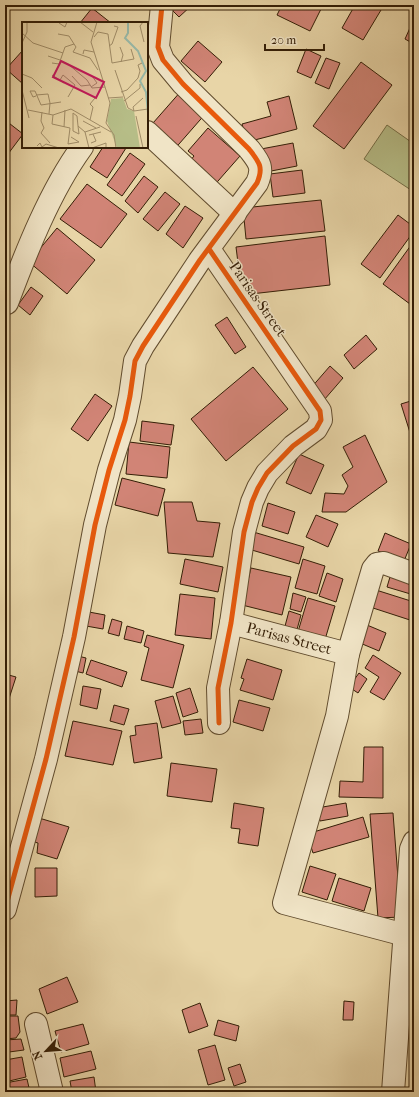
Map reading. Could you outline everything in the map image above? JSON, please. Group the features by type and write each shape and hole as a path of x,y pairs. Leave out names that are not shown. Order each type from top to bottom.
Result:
{"street":[{"path":"5,909 46,759 74,637 95,525 109,470 125,420 135,361 143,346 200,260 258,183 260,177 260,166 258,161 248,149 183,84 163,60 158,47 162,5"},
{"path":"148,133 235,214"},
{"path":"7,303 20,268 49,205 81,148"},
{"name":"Parisas Street","path":"209,249 320,411 321,420 316,429 293,446 267,473 258,488 252,502 244,532 231,623 348,654 337,716 284,903 405,935"},
{"path":"348,654 375,566 380,563 414,574"},
{"path":"219,723 218,688 231,623"},
{"path":"393,1092 411,849 414,842"},
{"path":"36,1024 52,1092"}],"green space":[{"path":"387,125 414,144 414,192 364,159"}],"building":[{"path":"167,5 192,5 179,17"},
{"path":"282,5 323,5 310,31 277,15"},
{"path":"355,5 384,5 363,40 342,28"},
{"path":"92,8 110,22 81,22"},
{"path":"414,19 414,44 405,39"},
{"path":"198,41 222,62 205,82 181,61"},
{"path":"306,49 321,56 311,78 297,72"},
{"path":"22,51 22,83 6,69"},
{"path":"326,58 340,63 329,89 315,83"},
{"path":"361,62 392,85 344,149 313,126"},
{"path":"182,90 207,112 172,152 153,123"},
{"path":"289,96 297,129 247,142 242,124 271,116 267,102"},
{"path":"5,120 22,133 22,135 5,158"},
{"path":"208,128 240,156 211,189 186,166 194,156 188,151"},
{"path":"293,143 297,166 266,172 261,149"},
{"path":"102,148 126,148 107,178 90,167"},
{"path":"130,153 145,164 122,196 107,185"},
{"path":"302,170 305,193 273,197 270,174"},
{"path":"144,176 158,187 138,213 125,201"},
{"path":"87,184 127,214 101,248 60,219"},
{"path":"165,192 180,204 158,231 143,219"},
{"path":"321,200 325,231 246,239 243,208"},
{"path":"185,206 203,218 183,248 166,234"},
{"path":"398,215 414,227 414,231 380,278 361,264"},
{"path":"57,228 95,260 67,294 29,262"},
{"path":"325,236 330,285 242,295 236,247"},
{"path":"414,241 414,307 383,284"},
{"path":"31,287 43,296 30,315 18,305"},
{"path":"227,317 246,347 235,354 215,325"},
{"path":"366,335 377,349 354,369 344,355"},
{"path":"330,366 343,378 324,400 310,389"},
{"path":"253,367 288,409 226,461 191,419"},
{"path":"95,394 112,406 88,441 71,429"},
{"path":"414,400 414,438 412,439 401,404"},
{"path":"142,421 174,425 171,445 140,441"},
{"path":"365,435 387,482 346,512 322,512 325,493 344,494 348,486 342,475 353,467 343,447"},
{"path":"129,442 170,447 167,478 126,474"},
{"path":"299,454 324,465 311,494 286,483"},
{"path":"122,478 165,489 158,516 115,505"},
{"path":"164,502 192,502 197,521 220,523 213,557 168,553"},
{"path":"268,503 295,512 288,534 262,526"},
{"path":"316,515 338,524 328,547 306,537"},
{"path":"250,531 304,547 299,564 245,548"},
{"path":"385,533 411,544 404,561 378,551"},
{"path":"185,559 223,567 218,592 180,584"},
{"path":"303,559 325,566 317,594 295,588"},
{"path":"251,568 291,577 282,615 242,605"},
{"path":"327,573 343,579 336,602 319,596"},
{"path":"390,577 414,584 414,595 387,587"},
{"path":"376,590 414,602 413,621 370,607"},
{"path":"293,593 306,597 301,612 290,609"},
{"path":"180,594 215,598 211,639 175,635"},
{"path":"308,598 335,606 324,643 297,635"},
{"path":"289,611 301,615 296,633 284,630"},
{"path":"89,612 105,615 103,629 86,626"},
{"path":"112,619 122,622 119,636 108,633"},
{"path":"367,625 386,633 379,651 360,643"},
{"path":"127,626 144,631 141,643 124,639"},
{"path":"147,635 184,645 173,688 141,680 149,648 144,646"},
{"path":"74,655 86,658 83,673 71,670"},
{"path":"373,655 401,673 384,700 370,692 379,677 365,668"},
{"path":"247,659 282,670 273,700 240,690 244,679 241,678"},
{"path":"91,660 127,672 122,687 86,674"},
{"path":"359,673 367,679 358,693 349,687"},
{"path":"5,674 16,677 5,711"},
{"path":"83,686 101,689 97,709 80,705"},
{"path":"190,688 198,712 183,717 176,693"},
{"path":"173,696 181,723 162,728 155,701"},
{"path":"239,700 270,708 263,731 233,722"},
{"path":"114,705 129,709 124,725 110,721"},
{"path":"201,719 203,733 185,735 183,721"},
{"path":"73,721 122,731 113,765 65,756"},
{"path":"157,723 162,758 134,763 130,736 136,735 135,726"},
{"path":"364,747 383,747 383,798 339,797 340,781 363,782"},
{"path":"171,763 217,769 212,802 167,796"},
{"path":"234,803 264,808 258,846 238,843 240,829 231,828"},
{"path":"346,803 348,816 320,821 317,808"},
{"path":"393,813 401,917 378,918 370,814"},
{"path":"363,817 369,837 313,853 307,834"},
{"path":"39,818 69,827 57,859 37,853 38,843 31,841"},
{"path":"310,866 336,874 327,900 302,892"},
{"path":"35,868 57,868 57,896 35,897"},
{"path":"339,878 371,888 364,911 332,901"},
{"path":"67,977 78,1002 47,1014 39,989"},
{"path":"17,1000 16,1015 5,1015 5,1001"},
{"path":"344,1001 354,1002 353,1020 343,1020"},
{"path":"200,1003 208,1026 189,1033 182,1010"},
{"path":"5,1016 18,1016 20,1032 16,1038 5,1039"},
{"path":"218,1020 239,1026 236,1041 214,1035"},
{"path":"83,1024 89,1044 61,1052 55,1031"},
{"path":"21,1039 24,1050 9,1052 9,1055 5,1055 5,1040"},
{"path":"215,1045 225,1080 208,1085 198,1050"},
{"path":"91,1051 96,1069 64,1077 60,1058"},
{"path":"22,1057 26,1077 5,1082 5,1060"},
{"path":"240,1064 246,1082 234,1086 228,1068"},
{"path":"94,1077 96,1092 72,1092 70,1081"},
{"path":"27,1079 30,1092 5,1092 5,1083"},
{"path":"226,1089 226,1092 210,1092 210,1091"}],"cycle path":[{"path":"5,909 46,759 74,637 95,525 109,470 125,420 135,361 143,346 200,260 257,183 260,173 258,161 249,149 183,84 163,60 158,47 162,5"},
{"path":"209,249 320,411 321,420 316,429 293,446 267,473 252,502 244,532 231,623 218,688 219,723"}]}
